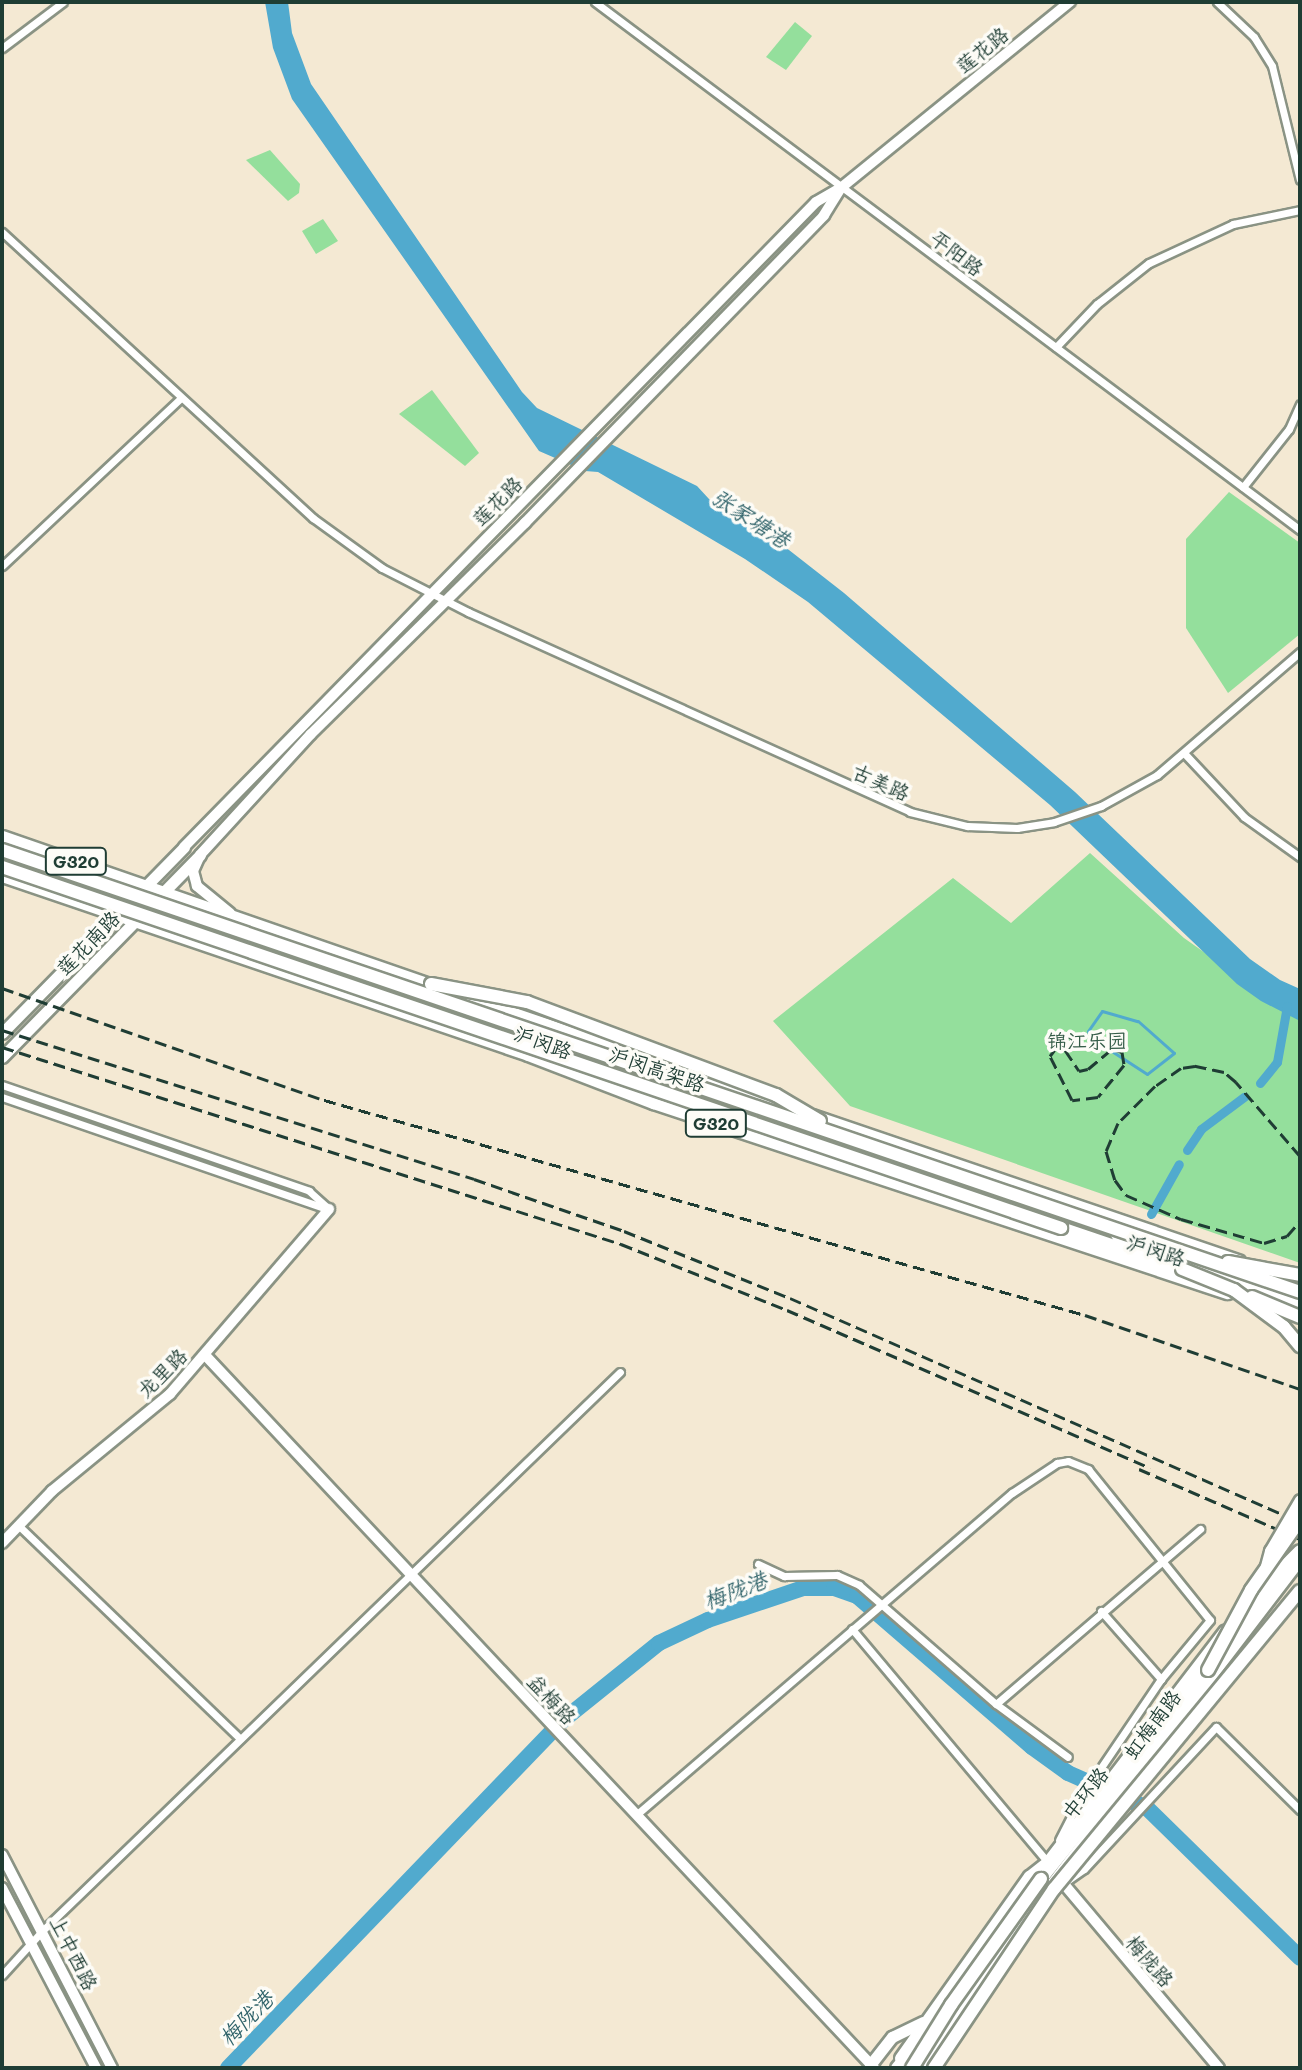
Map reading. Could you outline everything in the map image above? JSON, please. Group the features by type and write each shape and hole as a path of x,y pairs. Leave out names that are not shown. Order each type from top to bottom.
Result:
{"highway":[{"name":"沪闵高架路","path":"2,850 843,1134 1185,1261 1300,1309"},
{"name":"沪闵高架路","path":"2,867 1185,1261 1300,1292"},
{"path":"431,984 527,1002 776,1095 843,1134"},
{"path":"1185,1261 1300,1278"},
{"path":"1185,1261 1234,1290 1284,1327 1300,1346"},
{"path":"1234,1290 1300,1317"},
{"path":"1208,1670 1251,1590 1300,1520"},
{"name":"中环路","path":"912,2068 951,2005 1041,1879 1208,1670 1282,1569 1300,1551"},
{"name":"中环路","path":"934,2068 1054,1889 1300,1591"},
{"path":"895,2068 951,2005"}],"main road":[{"name":"莲花路","path":"184,847 816,202 842,187 1070,2"},
{"name":"莲花路","path":"200,855 311,734 447,602 824,215 842,187"},
{"name":"沪闵路","path":"2,836 1101,1213 1300,1278"},
{"name":"莲花南路","path":"2,1033 184,847"},
{"name":"莲花南路","path":"2,1057 200,855"},
{"path":"200,855 193,871 197,886 232,915"},
{"name":"沪闵路","path":"2,876 528,1055 653,1103 1300,1317"},
{"name":"龙里路","path":"2,1543 66,1479 150,1412 205,1355 329,1209"},
{"name":"沪闵路","path":"1101,1213 1118,1237 1300,1299"},
{"name":"益梅路","path":"205,1355 872,2066"},
{"path":"1262,1582 1270,1551 1300,1500"},
{"name":"虹梅南路","path":"895,2068 923,2021 1029,1876 1047,1862 1300,1530"},
{"name":"虹梅南路","path":"924,2068 993,1962 1061,1880 1300,1561"},
{"name":"上中西路","path":"2,1855 112,2068"},
{"name":"虹梅南路","path":"912,2068 1039,1882 1047,1862"},
{"name":"虹梅南路","path":"941,2068 1061,1880"},
{"name":"梅陇路","path":"1061,1880 1219,2068"},
{"name":"上中西路","path":"2,1888 96,2068"},
{"path":"967,1960 996,1944"},
{"path":"993,1962 1016,1951"},
{"path":"872,2066 892,2037 923,2021"}],"street":[{"path":"2,48 63,2"},
{"name":"平阳路","path":"595,2 1300,530"},
{"path":"1217,2 1254,37 1272,66 1300,180"},
{"path":"1056,347 1106,296 1149,263 1233,224 1300,210"},
{"name":"古美路","path":"2,232 332,533 382,568 447,602 910,812 938,821 991,828 1054,822 1101,806 1139,787 1184,753 1300,652"},
{"path":"2,566 181,398"},
{"path":"1243,487 1289,429 1300,404"},
{"path":"1184,753 1244,817 1300,857"},
{"path":"6,1087 309,1191 329,1209"},
{"path":"2,1097 329,1209"},
{"path":"2,1975 42,1931 620,1372"},
{"path":"636,1815 882,1602 1012,1493 1057,1463 1068,1461 1088,1469 1210,1620 1161,1679 1081,1797 1047,1862 852,1629"},
{"path":"18,1525 240,1739"},
{"path":"996,1704 1200,1529"},
{"path":"758,1564 784,1576 837,1575 859,1585 996,1704 1068,1757"},
{"path":"1101,1611 1161,1679"},
{"path":"1061,1880 1084,1869 1216,1727 1300,1810"}],"green space":[{"path":"795,22 812,36 786,70 766,57"},
{"path":"270,150 300,184 299,193 288,201 246,160"},
{"path":"323,219 338,241 316,254 302,231"},
{"path":"432,390 479,453 465,466 399,414"},
{"path":"1229,492 1300,543 1300,634 1228,693 1186,628 1186,539"},
{"name":"锦江乐园","path":"1090,853 1184,938 1300,1020 1300,1263 850,1106 773,1021 953,878 1011,923"}],"water":[{"path":"265,2 288,2 292,33 311,84 522,392 537,408 697,486 709,499 789,550 844,593 1075,792 1250,959 1280,980 1300,989 1300,1021 1261,1001 1237,984 1050,805 808,602 745,559 598,472 585,471 539,451 292,99 273,48"}],"waterway":[{"path":"1260,1083 1277,1062 1287,1006"},
{"path":"1102,1011 1138,1021 1174,1053 1147,1074 1090,1037 1088,1031 1102,1011"},
{"path":"1187,1150 1201,1129 1244,1097"},
{"path":"1151,1214 1179,1164"},
{"name":"梅陇港","path":"228,2068 562,1721 659,1643 708,1620 803,1588 834,1588 857,1596 1032,1747 1068,1773 1147,1808 1300,1958"}],"railway":[{"path":"2,988 324,1100 1085,1315 1300,1389"},
{"path":"2,1030 474,1179 624,1231 790,1298 1300,1522"},
{"path":"2,1047 621,1244 787,1310 1150,1468"},
{"path":"1056,1048 1065,1050 1079,1071 1088,1069 1112,1049 1122,1052 1124,1065 1098,1097 1072,1100 1050,1056 1056,1048"},
{"path":"1300,1156 1236,1082 1224,1072 1195,1066 1181,1068 1155,1086 1118,1123 1106,1151 1115,1180 1126,1195 1181,1219 1264,1243 1287,1236 1300,1221"},
{"path":"1139,1469 1300,1539"}],"water label":[{"name":"张家塘港","path":"751,518"}]}
